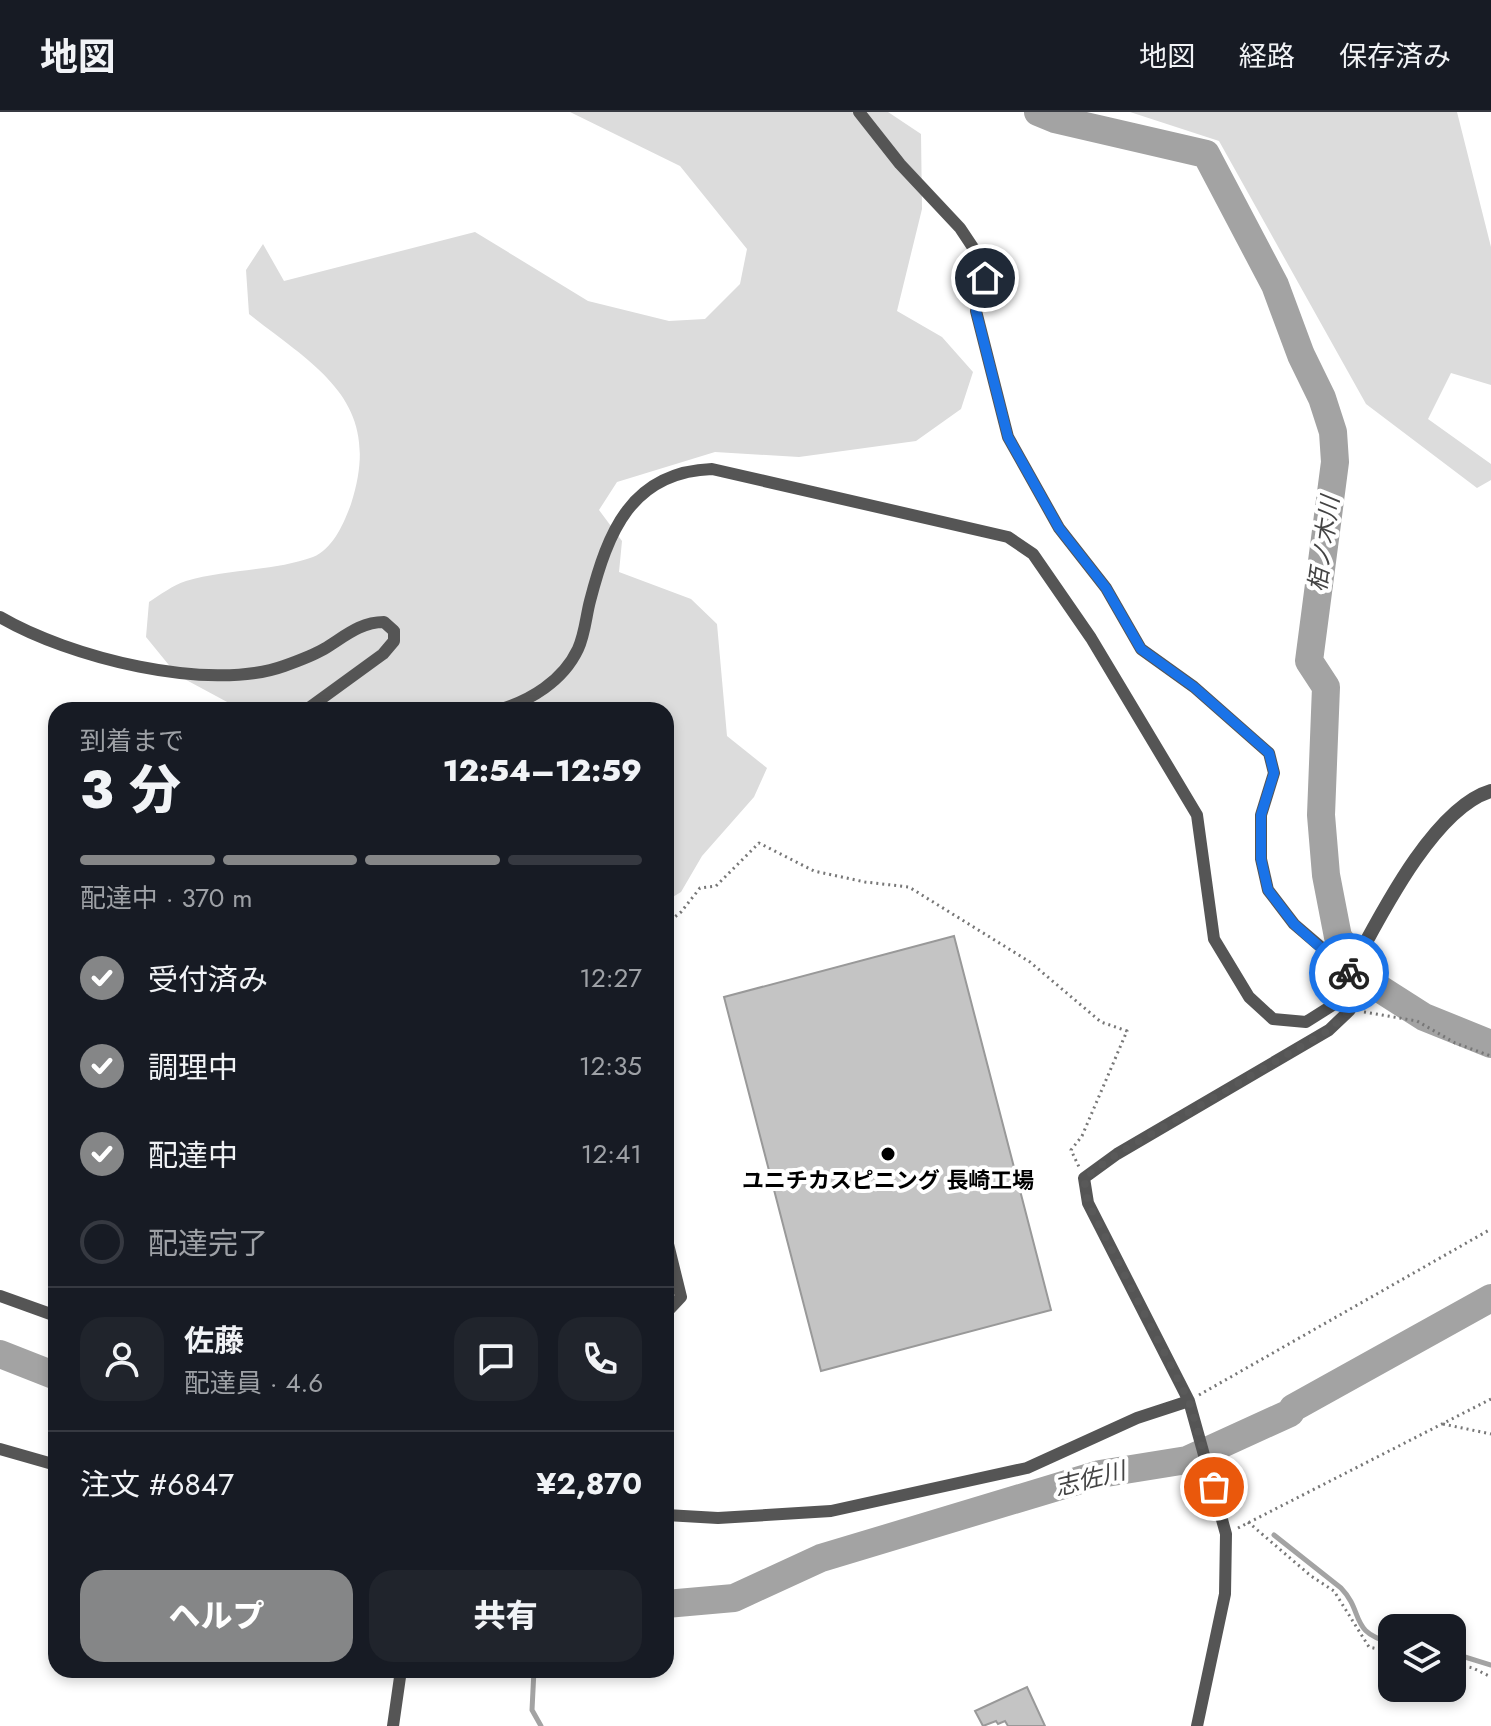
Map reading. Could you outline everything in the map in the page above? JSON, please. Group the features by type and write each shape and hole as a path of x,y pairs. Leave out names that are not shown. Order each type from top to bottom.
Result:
{"street":[{"path":"859,112 900,164 960,228 978,255 985,278 976,311 1008,437 1059,528 1106,588 1141,649 1194,687 1269,753 1274,773 1261,815 1261,859 1268,890 1294,924 1349,979 1350,1010 1329,1030 1117,1154 1084,1178 1088,1203 1189,1401 1226,1534 1225,1594 1197,1726"},
{"path":"524,702 531,700 554,679 578,649 605,545 615,527 652,487 685,470 712,469 1008,537 1033,554 1091,638 1197,815 1214,939 1249,997 1273,1019 1306,1022 1336,1003 1370,934 1429,840 1454,811 1491,791"},
{"path":"0,617 62,646 89,654 164,670 221,675 267,672 295,662 369,622 384,622 394,631 394,641 383,654 317,702"},
{"path":"674,1269 681,1297 674,1304"},
{"path":"0,1296 48,1313"},
{"path":"674,1515 718,1518 831,1511 1027,1468 1137,1418 1189,1401"},
{"path":"0,1449 48,1463"},
{"path":"393,1726 400,1678"}],"path":[{"path":"674,918 700,888 716,886 745,853 759,843 814,871 909,887 1030,962 1101,1022 1127,1031 1082,1136 1071,1150 1084,1178"},
{"path":"1350,1010 1417,1021 1455,1043 1491,1056"},
{"path":"1189,1401 1491,1229"},
{"path":"1226,1534 1491,1399"},
{"path":"1443,1424 1491,1434"},
{"path":"1248,1522 1311,1576 1334,1591 1369,1647 1378,1649"},
{"path":"1466,1666 1491,1677"}],"shaded area":[{"path":"570,112 888,112 921,134 922,209 897,311 942,337 973,372 961,409 916,441 799,457 715,452 617,482 599,510 622,541 619,572 691,599 717,624 727,736 767,768 754,797 702,856 681,892 674,896 674,702 227,702 177,675 146,637 149,602 162,593 201,577 283,565 313,557 332,542 351,504 359,469 359,439 352,414 339,391 321,371 249,314 246,270 263,244 284,281 475,232 588,301 669,321 705,319 740,284 747,249 680,166"},
{"path":"1130,112 1457,112 1491,247 1491,385 1451,373 1428,419 1491,464 1491,480 1477,488 1366,404 1219,141"}],"building":[{"name":"ユニチカスピニング 長崎工場","path":"954,936 1051,1310 821,1371 724,997"},
{"path":"1027,1687 1045,1726 1008,1726 1005,1721 998,1724 996,1721 983,1726 975,1711"}],"waterway":[{"name":"栢ノ木川","path":"1038,112 1055,119 1206,154 1275,285 1333,432 1335,462 1309,661 1326,687 1321,815 1326,875 1338,937 1377,987 1424,1017 1491,1044"},
{"name":"志佐川","path":"674,1603 734,1598 821,1558 1100,1474 1187,1460 1290,1413 1293,1408 1491,1298"},
{"name":"志佐川","path":"0,1354 48,1373"},
{"path":"1274,1535 1341,1588 1363,1627 1378,1639"},
{"path":"1466,1657 1491,1665"},
{"path":"534,1678 532,1710 541,1726"}],"way so far":[{"path":"1214,1487 1189,1401 1088,1203 1084,1178 1117,1154 1329,1030 1350,1010 1349,973"}],"place":[{"name":"ユニチカスピニング 長崎工場","path":"888,1154"}],"route":[{"path":"985,278 976,311 1008,437 1059,528 1106,588 1141,649 1194,687 1269,753 1274,773 1261,815 1261,859 1268,890 1294,924 1349,973"}]}
